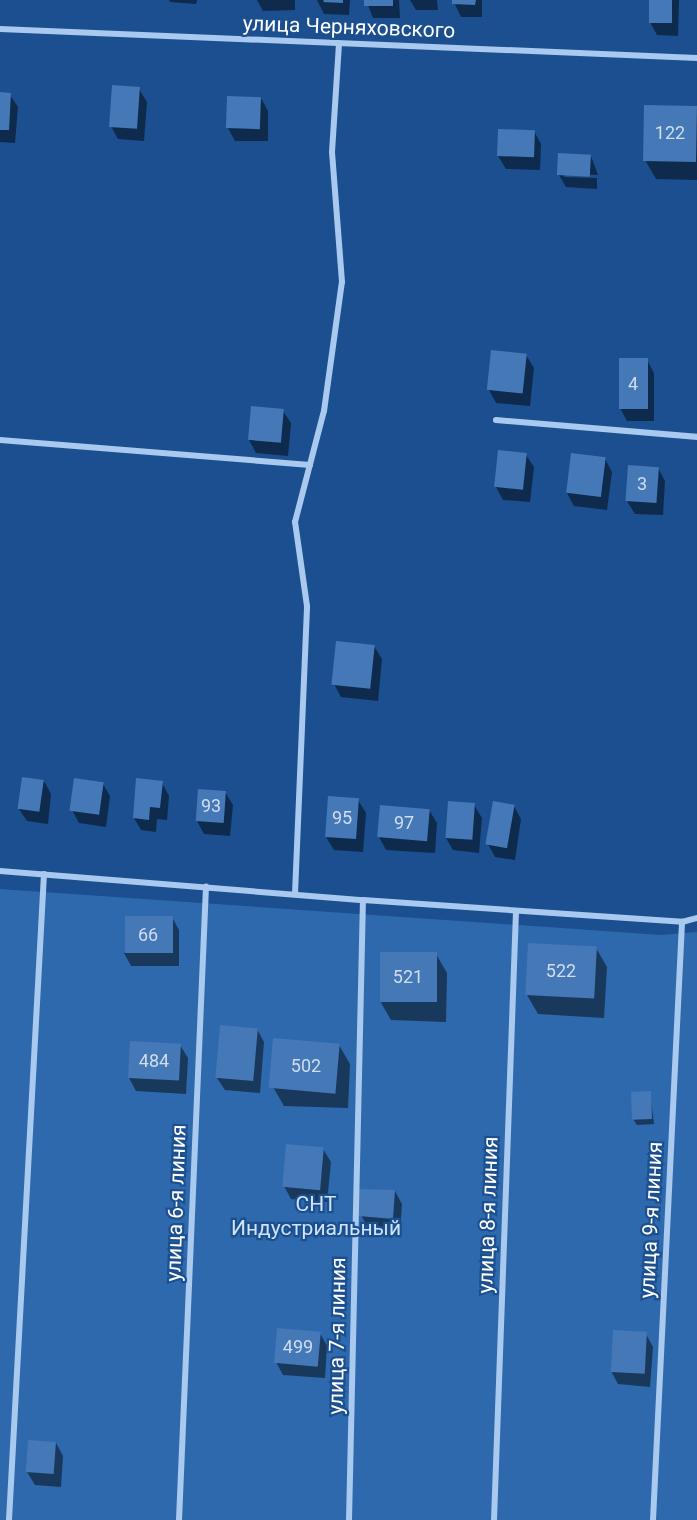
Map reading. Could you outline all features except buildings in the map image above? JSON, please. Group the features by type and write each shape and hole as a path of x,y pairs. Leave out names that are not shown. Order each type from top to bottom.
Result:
{"street":[{"name":"улица Черняховского","path":"0,29 697,58"},
{"path":"295,894 307,606 295,522 324,411 342,282 332,152 339,43"},
{"path":"496,420 697,437"},
{"path":"0,440 310,465"},
{"path":"0,871 363,900 682,922 697,918"},
{"path":"9,1520 44,874"},
{"name":"улица 6-я линия","path":"179,1520 206,887"},
{"name":"улица 7-я линия","path":"349,1520 363,900"},
{"name":"улица 8-я линия","path":"494,1520 516,910"},
{"name":"улица 9-я линия","path":"653,1520 682,922"}],"green space":[{"name":"СНТ Индустриальный","path":"0,889 661,935 697,932 697,1520 0,1520"}]}
